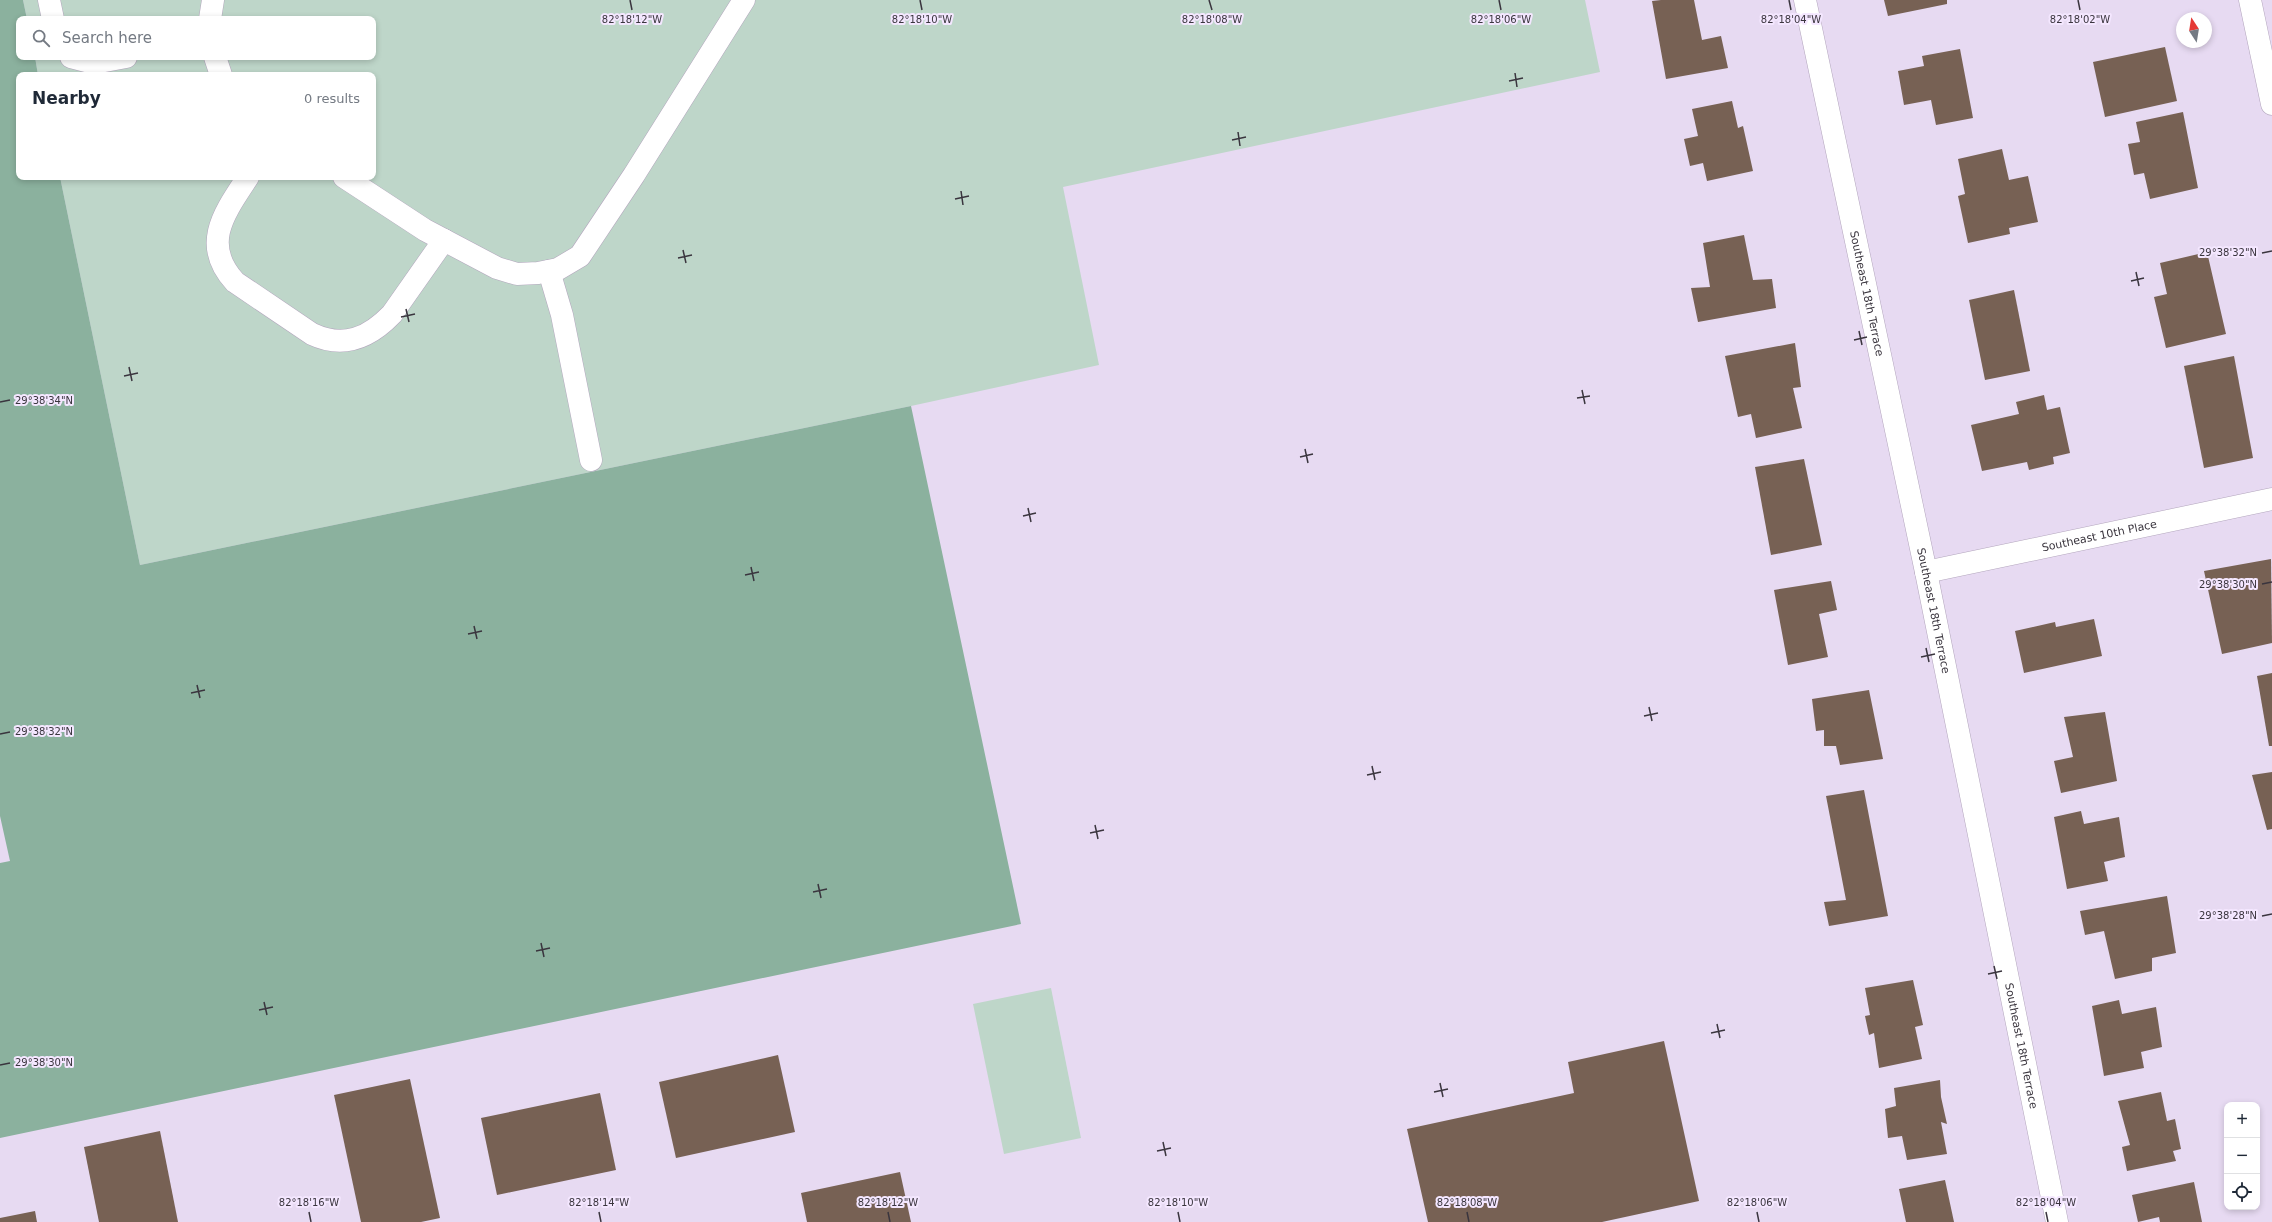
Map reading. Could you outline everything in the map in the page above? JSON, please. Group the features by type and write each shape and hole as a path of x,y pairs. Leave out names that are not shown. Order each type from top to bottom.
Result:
{"street":[{"path":"49,0 53,16"},
{"path":"210,16 213,0"},
{"path":"349,180 425,230 497,268 517,274 558,269 580,256 634,175 744,0"},
{"name":"Southeast 18th Terrace","path":"1805,0 1926,572 2057,1222"},
{"path":"2250,0 2272,104"},
{"path":"83,60 94,63 110,60"},
{"path":"216,60 220,72"},
{"path":"246,180 221,220 217,246 227,273 235,282 312,334 325,340 350,340 361,337 372,332 382,324 392,314 444,240"},
{"path":"549,271 562,316 591,460"},
{"name":"Southeast 10th Place","path":"1926,572 2272,500"}],"green space":[{"path":"0,0 23,0 26,16 16,16 16,60 36,60 38,72 16,72 16,180 61,180 140,565 911,406 1021,924 0,1138 0,863 10,861 0,816"},
{"path":"23,0 1585,0 1600,72 1063,187 1099,365 911,406 140,565 61,180 376,180 376,72 38,72 36,60 376,60 376,16 26,16"},
{"path":"1051,988 1081,1138 1004,1154 973,1004"}],"building":[{"path":"1694,0 1702,40 1721,36 1728,68 1666,79 1652,1"},
{"path":"1884,0 1947,0 1947,4 1888,16"},
{"path":"2165,47 2177,101 2105,117 2093,62"},
{"path":"1960,49 1973,118 1936,125 1931,100 1904,105 1898,71 1924,66 1922,56"},
{"path":"1732,101 1738,128 1743,126 1753,171 1707,181 1703,163 1690,166 1684,139 1698,136 1692,109"},
{"path":"2183,112 2198,188 2150,199 2144,173 2134,175 2128,144 2140,142 2136,122"},
{"path":"2002,149 2009,180 2028,176 2038,222 2009,228 2010,234 1968,243 1958,196 1965,194 1958,159"},
{"path":"1744,235 1753,280 1772,279 1776,308 1698,322 1691,288 1710,287 1703,243"},
{"path":"2207,252 2226,334 2166,348 2154,297 2167,294 2160,263"},
{"path":"2014,290 2030,371 1985,380 1969,300"},
{"path":"1795,343 1801,387 1793,388 1802,428 1756,438 1751,414 1738,417 1725,356"},
{"path":"2234,356 2253,458 2204,468 2184,366"},
{"path":"2044,395 2047,410 2060,407 2070,453 2053,457 2054,464 2029,470 2027,462 1982,471 1971,425 2019,414 2016,402"},
{"path":"1804,459 1822,545 1771,555 1755,467"},
{"path":"2271,559 2272,643 2222,654 2204,571"},
{"path":"1831,581 1837,610 1819,614 1828,657 1788,665 1774,590"},
{"path":"2094,619 2102,656 2024,673 2015,631 2055,622 2056,627"},
{"path":"2272,673 2272,746 2269,746 2257,676"},
{"path":"1869,690 1883,759 1840,765 1836,746 1824,746 1824,730 1816,731 1812,699"},
{"path":"2105,712 2117,781 2061,793 2054,761 2073,757 2064,717"},
{"path":"2272,772 2272,829 2267,830 2252,775"},
{"path":"1864,790 1888,916 1829,926 1824,902 1846,900 1826,796"},
{"path":"2081,811 2084,824 2119,817 2125,857 2104,862 2108,881 2067,889 2054,817"},
{"path":"2167,896 2176,953 2152,958 2152,971 2115,979 2104,931 2085,935 2080,911"},
{"path":"1913,980 1923,1025 1915,1027 1922,1059 1879,1068 1874,1033 1869,1035 1865,1016 1870,1015 1865,988"},
{"path":"2119,1000 2122,1014 2156,1007 2162,1047 2141,1052 2144,1068 2104,1076 2092,1006"},
{"path":"1664,1041 1699,1201 1602,1222 1428,1222 1407,1129 1574,1093 1568,1062"},
{"path":"778,1055 795,1132 676,1158 659,1082"},
{"path":"410,1079 440,1218 421,1222 361,1222 334,1095"},
{"path":"1940,1080 1941,1097 1947,1124 1941,1122 1947,1154 1907,1160 1902,1136 1888,1138 1885,1109 1896,1106 1894,1088"},
{"path":"2161,1092 2167,1121 2175,1119 2181,1149 2173,1151 2176,1161 2127,1171 2122,1147 2130,1145 2118,1101"},
{"path":"600,1093 616,1170 497,1195 481,1118"},
{"path":"160,1131 178,1222 99,1222 84,1147"},
{"path":"900,1172 911,1222 807,1222 801,1193"},
{"path":"1945,1180 1954,1222 1906,1222 1899,1189"},
{"path":"2194,1182 2202,1222 2160,1222 2159,1217 2138,1222 2132,1195"},
{"path":"35,1211 37,1222 0,1222 0,1218"}]}
